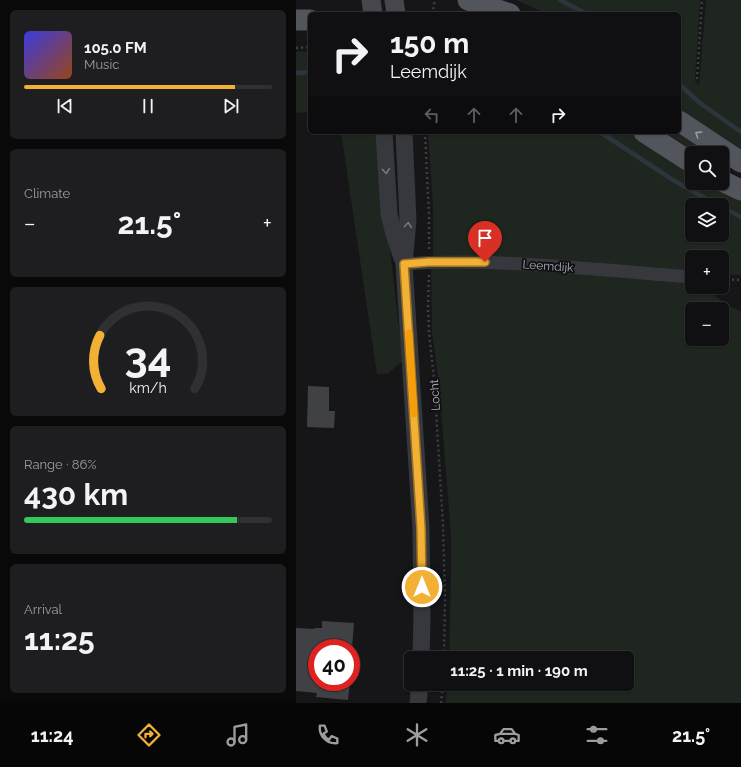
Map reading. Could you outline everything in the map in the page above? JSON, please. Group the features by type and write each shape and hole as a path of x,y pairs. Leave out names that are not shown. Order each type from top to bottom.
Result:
{"main road":[{"path":"371,0 372,12"},
{"path":"394,0 396,12"},
{"path":"468,0 504,12"},
{"path":"296,20 308,20"},
{"path":"681,122 741,162"},
{"path":"647,134 685,158"},
{"path":"729,184 741,190"}],"street":[{"name":"Locht","path":"384,134 389,214 404,264"},
{"name":"Locht","path":"404,134 408,220 404,264 421,528 421,651"},
{"name":"Leemdijk","path":"404,264 429,262 493,262 685,276"},
{"path":"418,703 419,691"}],"path":[{"path":"432,12 435,0"},
{"path":"696,79 702,0"},
{"path":"296,48 308,47"},
{"name":"Locht","path":"425,134 430,214 428,307 429,333 434,378 443,525 445,598 444,651"},
{"path":"729,279 741,280"},
{"path":"441,703 442,691"}],"shaded area":[{"path":"516,0 700,0 695,81 699,85 706,0 741,0 741,153 692,120 681,111 681,12 543,12"},
{"path":"308,51 308,112 296,113 296,52"},
{"path":"681,133 700,146 686,146 667,134"},
{"path":"341,134 380,134 386,216 403,361 388,373 377,374"},
{"path":"428,134 637,134 685,164 685,190 729,190 729,189 741,195 741,275 729,274 729,250 685,250 685,272 433,257 433,206"},
{"path":"483,266 685,281 685,294 712,294 724,302 685,302 685,346 729,346 729,305 741,311 741,703 446,703 447,691 634,691 634,651 449,651 451,534 439,385 432,332 431,267"}],"building":[{"path":"308,386 329,387 329,411 335,411 334,428 307,427"},
{"path":"322,621 354,623 353,639 308,639 308,691 349,691 348,700 316,697 317,693 296,691 296,628 322,628"}],"waterway":[{"path":"560,0 583,12"},
{"path":"296,73 308,72"},
{"path":"681,86 700,103 741,132"},
{"path":"603,134 673,180 705,198"},
{"path":"729,211 741,217"}],"slow traffic":[{"path":"409,333 414,414"}],"route":[{"path":"422,587 421,528 404,264 429,262 485,262"}]}
